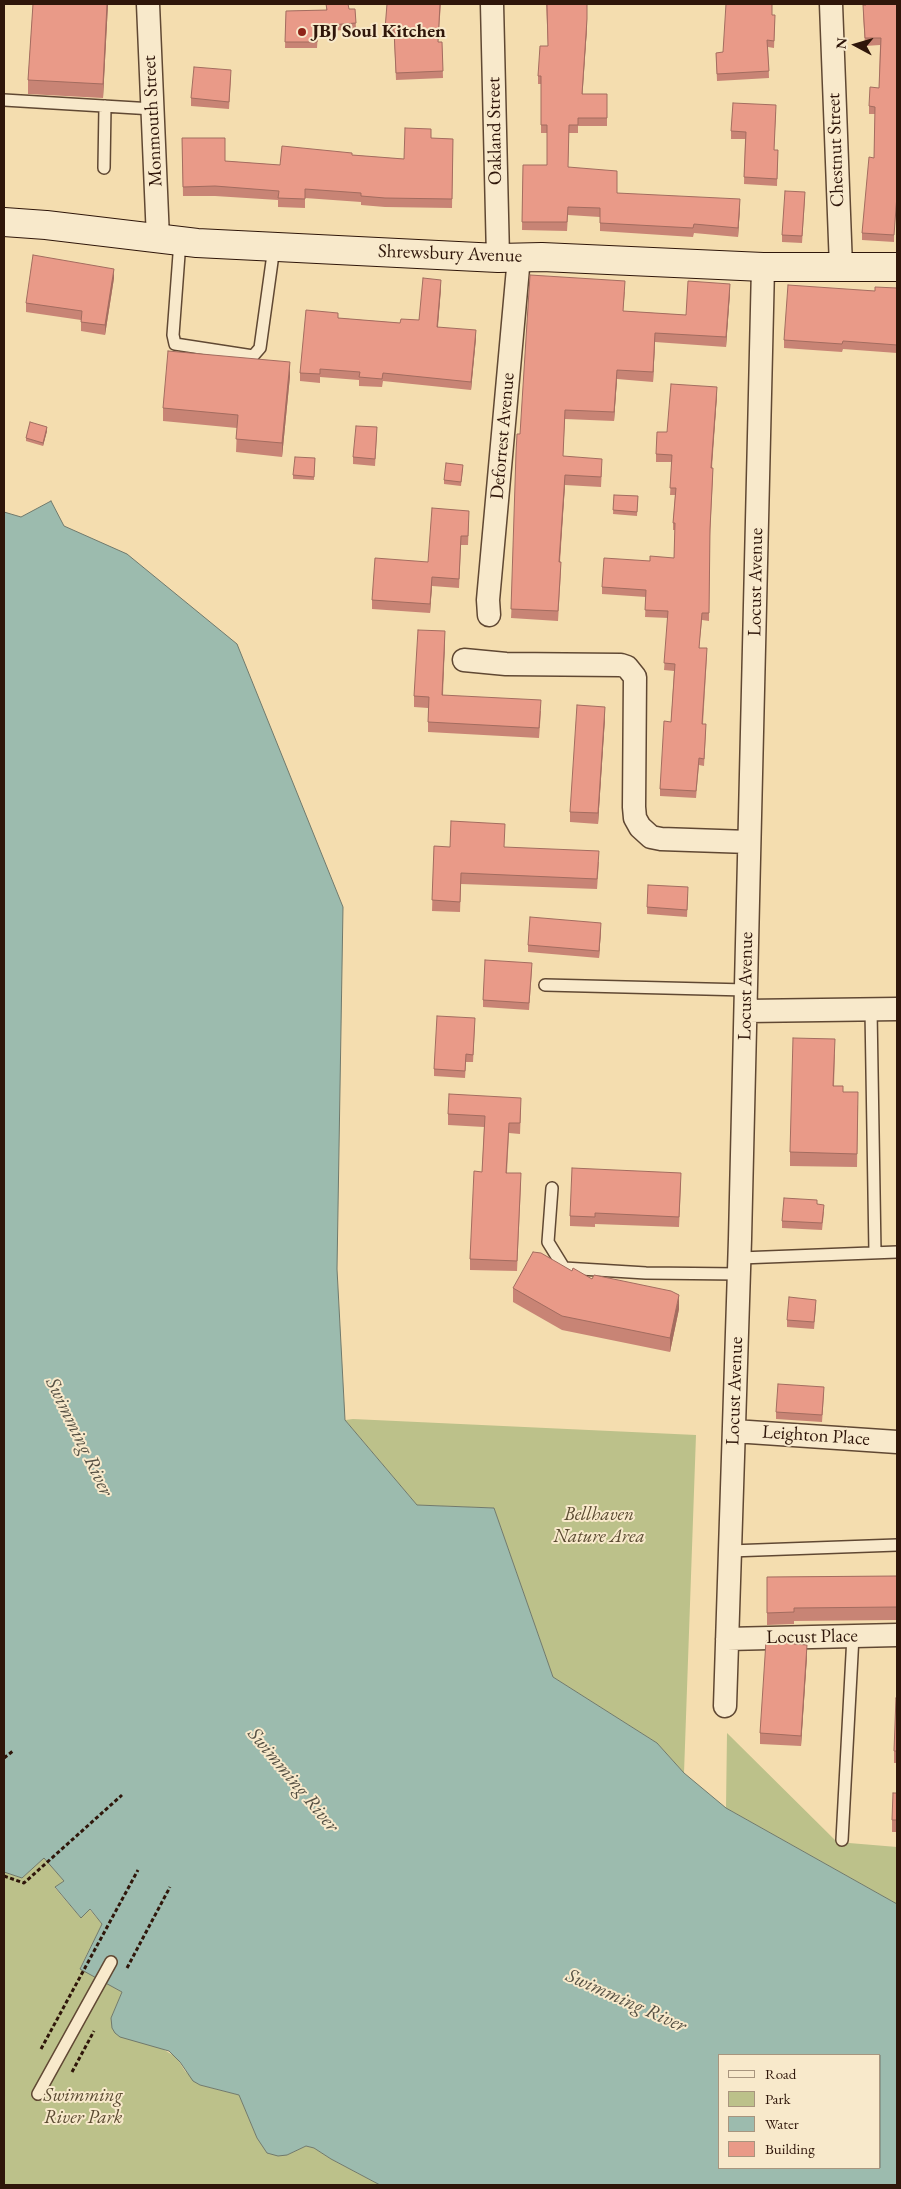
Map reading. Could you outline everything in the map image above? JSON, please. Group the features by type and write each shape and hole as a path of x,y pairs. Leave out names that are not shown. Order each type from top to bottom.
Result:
{"main road":[{"name":"Shrewsbury Avenue","path":"4,222 46,224 169,240 274,247 763,267 897,266"}],"street":[{"name":"Monmouth Street","path":"148,4 152,109 169,240"},
{"name":"Oakland Street","path":"492,4 508,257"},
{"name":"Chestnut Street","path":"831,4 841,267"},
{"name":"Deforrest Avenue","path":"489,616 488,600 508,257"},
{"name":"Locust Avenue","path":"725,1706 746,1001 763,267"},
{"path":"464,660 506,664 621,665 627,667 635,677 634,807 635,818 640,827 650,837 661,839 749,842"},
{"path":"746,1001 871,1010 897,1009"},
{"name":"Leighton Place","path":"734,1431 897,1442"},
{"name":"Locust Place","path":"727,1639 897,1635"}],"lane":[{"path":"4,100 152,109"},
{"path":"104,168 105,106"},
{"path":"169,240 175,344 253,356 260,348 274,247"},
{"path":"545,985 746,1001"},
{"path":"871,1010 875,1253"},
{"path":"552,1188 548,1242 564,1268 646,1274 897,1252"},
{"path":"730,1551 897,1545"},
{"path":"842,1840 852,1636"},
{"path":"38,2094 110,1962"}],"path":[{"path":"4,1758 13,1751"},
{"path":"4,1876 24,1883 122,1796"},
{"path":"41,2049 138,1870"},
{"path":"125,1973 170,1887"}],"green space":[{"name":"Bellhaven Nature Area","path":"345,1420 696,1435 684,1773 657,1743 553,1677 494,1508 417,1505"},
{"path":"727,1733 837,1842 897,1847 897,1904 726,1808"},
{"name":"Swimming River Park","path":"44,1858 64,1881 55,1888 80,1917 89,1909 102,1924 80,1968 122,1992 111,2018 176,2057 185,2071 200,2085 239,2095 257,2138 267,2153 287,2155 306,2146 314,2148 380,2185 4,2185 4,1872 22,1878"}],"water":[{"name":"Swimming River","path":"51,501 64,526 127,554 237,644 343,907 337,1269 345,1420 417,1505 494,1508 553,1677 657,1743 684,1773 726,1808 897,1904 897,2185 380,2185 314,2148 306,2146 287,2155 278,2156 267,2153 257,2138 239,2095 200,2085 193,2081 180,2062 169,2051 120,2037 115,2033 112,2028 111,2018 122,1992 80,1969 102,1924 90,1909 81,1918 55,1887 64,1881 44,1858 22,1878 4,1872 4,512 21,517"}],"building":[{"path":"33,4 107,4 103,84 28,80"},
{"path":"326,4 348,4 349,9 355,9 356,23 318,26 317,42 285,42 286,11 327,10"},
{"path":"387,4 440,4 438,42 442,42 443,71 396,73 394,30 385,29"},
{"path":"547,4 587,4 582,94 607,94 607,118 578,118 578,125 569,125 568,167 617,171 617,193 740,199 738,228 694,224 693,228 600,223 600,208 568,207 567,222 522,222 523,165 547,165 547,125 541,125 541,76 538,76 540,46 548,46"},
{"path":"726,4 772,4 772,15 775,15 774,41 767,40 769,71 717,74 716,53 723,52"},
{"path":"897,4 897,195 894,235 862,233 869,157 874,158 875,107 869,106 870,87 879,88 881,38 865,38 863,5"},
{"path":"194,67 231,70 229,102 191,98"},
{"path":"733,103 776,105 774,150 778,150 777,179 744,177 746,132 731,131"},
{"path":"405,128 431,129 431,138 453,139 452,199 385,198 361,196 361,193 305,189 305,199 278,198 279,191 215,186 183,187 182,138 225,138 225,161 280,165 282,146 352,153 352,155 404,159"},
{"path":"785,191 805,192 802,236 782,235"},
{"path":"33,255 114,269 105,325 81,322 82,311 26,303"},
{"path":"530,275 625,281 623,311 686,315 688,281 730,284 726,337 655,333 653,372 617,370 614,412 565,410 563,456 602,459 601,477 565,475 559,562 561,562 558,611 511,609 517,434 520,434"},
{"path":"423,278 441,280 437,327 476,330 471,382 383,373 382,379 359,377 360,372 320,369 320,374 300,373 306,310 338,313 338,318 400,323 401,319 419,320"},
{"path":"788,285 875,291 875,287 897,288 897,345 843,341 842,344 784,340"},
{"path":"168,351 290,362 282,443 236,439 238,415 163,408"},
{"path":"671,384 717,387 711,468 713,468 709,613 702,613 699,648 707,648 702,724 706,724 704,759 699,758 696,791 660,789 664,721 671,722 675,664 664,663 668,611 645,610 646,590 602,587 604,558 650,561 650,556 674,558 675,523 673,523 676,488 670,488 672,455 656,454 657,432 667,432"},
{"path":"30,422 47,427 43,443 26,438"},
{"path":"356,426 377,427 375,459 353,457"},
{"path":"295,457 315,458 314,477 293,475"},
{"path":"446,463 463,465 461,482 444,480"},
{"path":"614,495 638,496 637,512 613,510"},
{"path":"432,508 469,511 468,536 461,536 459,579 432,577 430,604 372,600 375,558 428,562"},
{"path":"418,630 445,631 442,695 541,700 539,728 428,722 429,697 414,696"},
{"path":"577,705 605,707 598,813 570,812"},
{"path":"451,821 505,824 504,847 599,851 597,879 461,873 460,902 432,900 434,846 450,847"},
{"path":"648,885 688,887 687,910 647,907"},
{"path":"530,917 601,923 599,951 528,945"},
{"path":"485,960 532,963 529,1003 483,1000"},
{"path":"437,1016 475,1018 473,1055 466,1054 465,1071 434,1069"},
{"path":"793,1038 835,1039 833,1086 843,1086 843,1092 858,1092 857,1154 790,1152"},
{"path":"449,1094 521,1098 520,1123 509,1123 506,1173 521,1173 517,1261 470,1259 474,1171 482,1172 485,1116 448,1114"},
{"path":"572,1168 681,1173 679,1217 595,1213 595,1217 570,1216"},
{"path":"784,1198 817,1200 817,1204 824,1205 822,1223 782,1221"},
{"path":"533,1252 541,1253 572,1271 573,1268 592,1279 594,1275 671,1291 679,1295 670,1338 562,1316 513,1288"},
{"path":"789,1297 816,1300 814,1322 787,1320"},
{"path":"778,1384 824,1387 822,1415 776,1412"},
{"path":"897,1576 897,1607 794,1608 794,1612 767,1613 767,1577"},
{"path":"794,1640 794,1644 807,1645 801,1736 760,1733 766,1641"},
{"path":"896,1698 897,1751 894,1751"},
{"path":"893,1793 897,1793 897,1820 892,1820"}],"place":[{"name":"JBJ Soul Kitchen","path":"302,32"}]}
